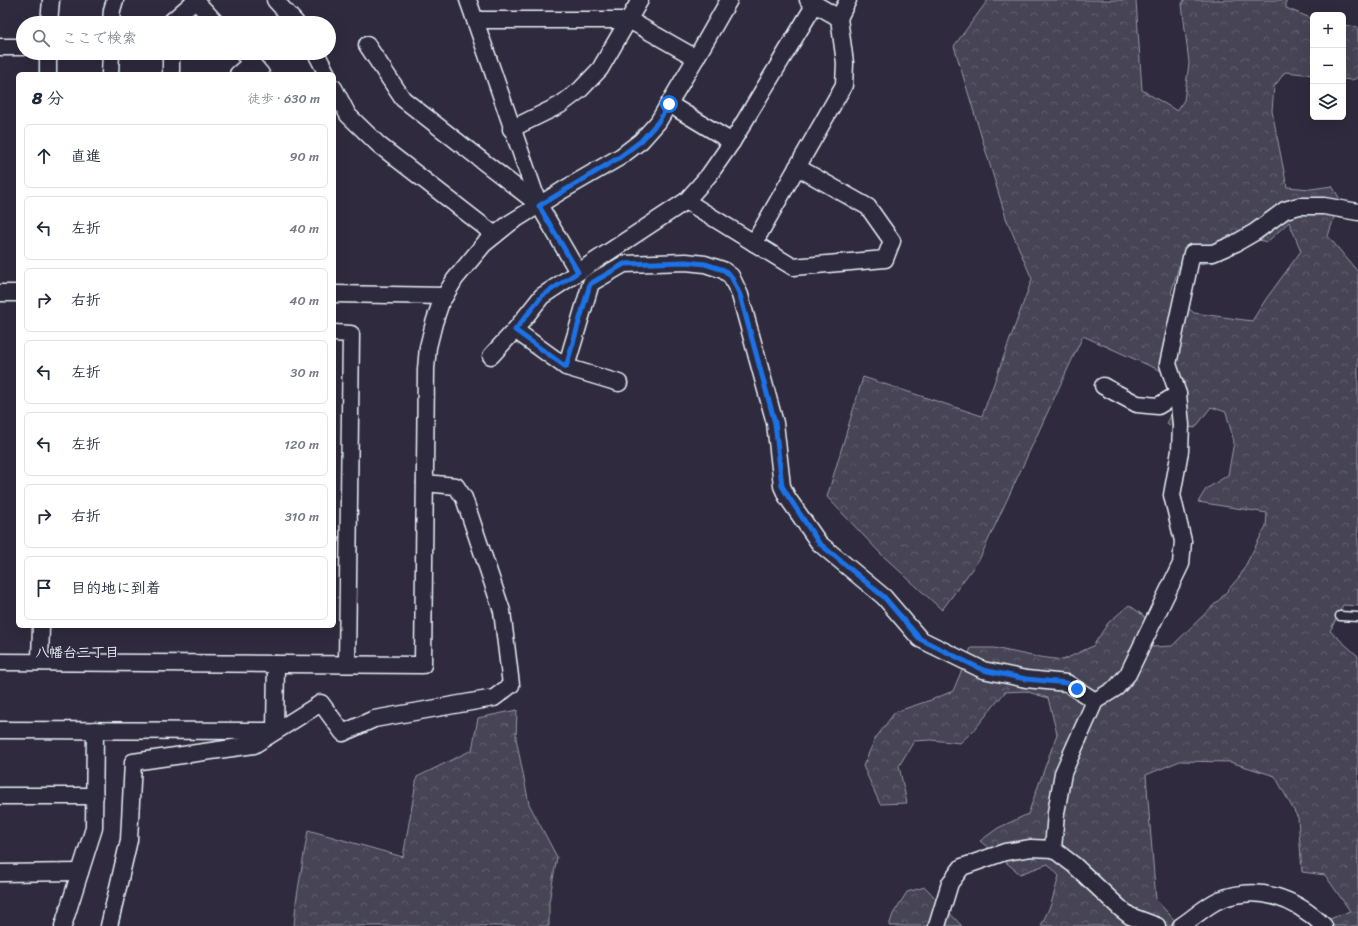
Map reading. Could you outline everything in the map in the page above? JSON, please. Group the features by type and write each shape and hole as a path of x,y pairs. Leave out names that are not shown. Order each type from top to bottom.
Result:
{"street":[{"path":"50,16 51,0"},
{"path":"112,16 115,0"},
{"path":"177,16 195,0 210,16"},
{"path":"275,0 290,16"},
{"path":"468,0 539,206 578,272"},
{"path":"511,128 560,105 580,90 600,69 640,0"},
{"path":"0,662 423,665 426,369 427,354 434,323 441,302 455,279 484,244 510,224 620,157 641,141 658,122 728,0"},
{"path":"754,243 844,85 845,63 839,18 848,0"},
{"path":"491,356 515,330 542,296 686,201 709,175 732,142 812,2 839,18"},
{"path":"475,20 629,20 696,58"},
{"path":"367,45 403,99 539,206"},
{"path":"0,47 16,48"},
{"path":"48,60 48,72"},
{"path":"110,60 110,72"},
{"path":"171,60 171,72"},
{"path":"320,60 326,72"},
{"path":"241,72 252,63"},
{"path":"336,97 341,118 379,145 496,235"},
{"path":"669,104 732,142"},
{"path":"686,201 794,267 885,259 892,241 868,207 797,167"},
{"path":"1053,849 1056,813 1063,773 1095,701 1116,688 1128,674 1181,564 1183,541 1172,496 1180,451 1181,425 1178,394 1168,364 1192,253 1213,253 1236,243 1255,232 1286,210 1299,206 1324,206 1358,212"},
{"path":"566,367 590,284 624,264 686,262 705,264 724,270 731,276 740,295 775,423 782,486 819,543 884,597 920,639 983,670 1026,679 1067,683 1095,701"},
{"path":"0,293 16,293"},
{"path":"336,294 445,296"},
{"path":"515,330 566,367 619,383"},
{"path":"336,333 352,334 341,588 347,664"},
{"path":"1103,386 1137,404 1158,406 1178,394"},
{"path":"109,926 129,840 133,762 254,745 321,703 343,733 374,719 494,698 511,685 502,611 464,498 456,486 425,483"},
{"path":"40,662 41,628"},
{"path":"275,731 276,664"},
{"path":"0,730 275,731"},
{"path":"62,926 94,828 95,730"},
{"path":"0,796 95,796"},
{"path":"937,926 950,883 962,867 1005,852 1031,848 1053,849 1074,865 1130,916 1157,926"},
{"path":"0,873 80,872"},
{"path":"1181,926 1218,901 1234,895 1252,894 1276,896 1298,905 1312,914 1324,926"}],"lane":[{"path":"1340,616 1358,617"}],"green space":[{"path":"988,0 1136,0 1142,90 1177,111 1184,100 1189,63 1182,4 1184,0 1286,0 1286,8 1310,18 1310,75 1285,72 1274,87 1272,111 1287,187 1311,189 1332,186 1340,199 1328,236 1358,272 1358,606 1343,605 1330,631 1358,656 1358,926 1312,926 1350,911 1325,875 1302,872 1298,818 1275,776 1230,762 1180,761 1146,775 1156,900 1180,926 1041,926 1051,904 1059,876 1048,864 1020,874 980,841 998,828 1028,814 1057,734 1048,698 1025,691 1005,692 975,729 960,743 931,740 914,741 899,766 907,803 880,804 863,766 875,739 895,712 953,691 971,648 994,648 1032,656 1063,660 1093,646 1108,623 1129,605 1144,616 1152,647 1172,646 1222,597 1240,576 1266,526 1267,513 1198,502 1206,489 1228,475 1234,442 1226,412 1211,407 1195,428 1167,424 1185,381 1083,336 980,558 942,610 881,554 827,497 863,377 982,416 1032,279 1006,218 954,46","holes":["1289,222 1301,251 1252,321 1194,313 1171,293 1179,266 1215,262 1259,240 1267,242"]},
{"path":"1346,25 1358,27 1358,78 1346,79"},
{"path":"517,710 516,738 529,804 557,857 549,902 549,926 294,926 296,902 308,830 403,857 417,777 472,750 478,718"},
{"path":"925,887 962,926 889,926 893,914 907,892"}],"district":[{"name":"八幡台三丁目","path":"77,652"}],"route":[{"path":"669,104 658,122 641,141 620,157 539,206 578,272 542,296 515,330 566,367 590,284 624,264 686,262 705,264 724,270 731,276 740,295 775,423 782,486 819,543 884,597 920,639 983,670 1026,679 1067,683 1077,689"}]}
